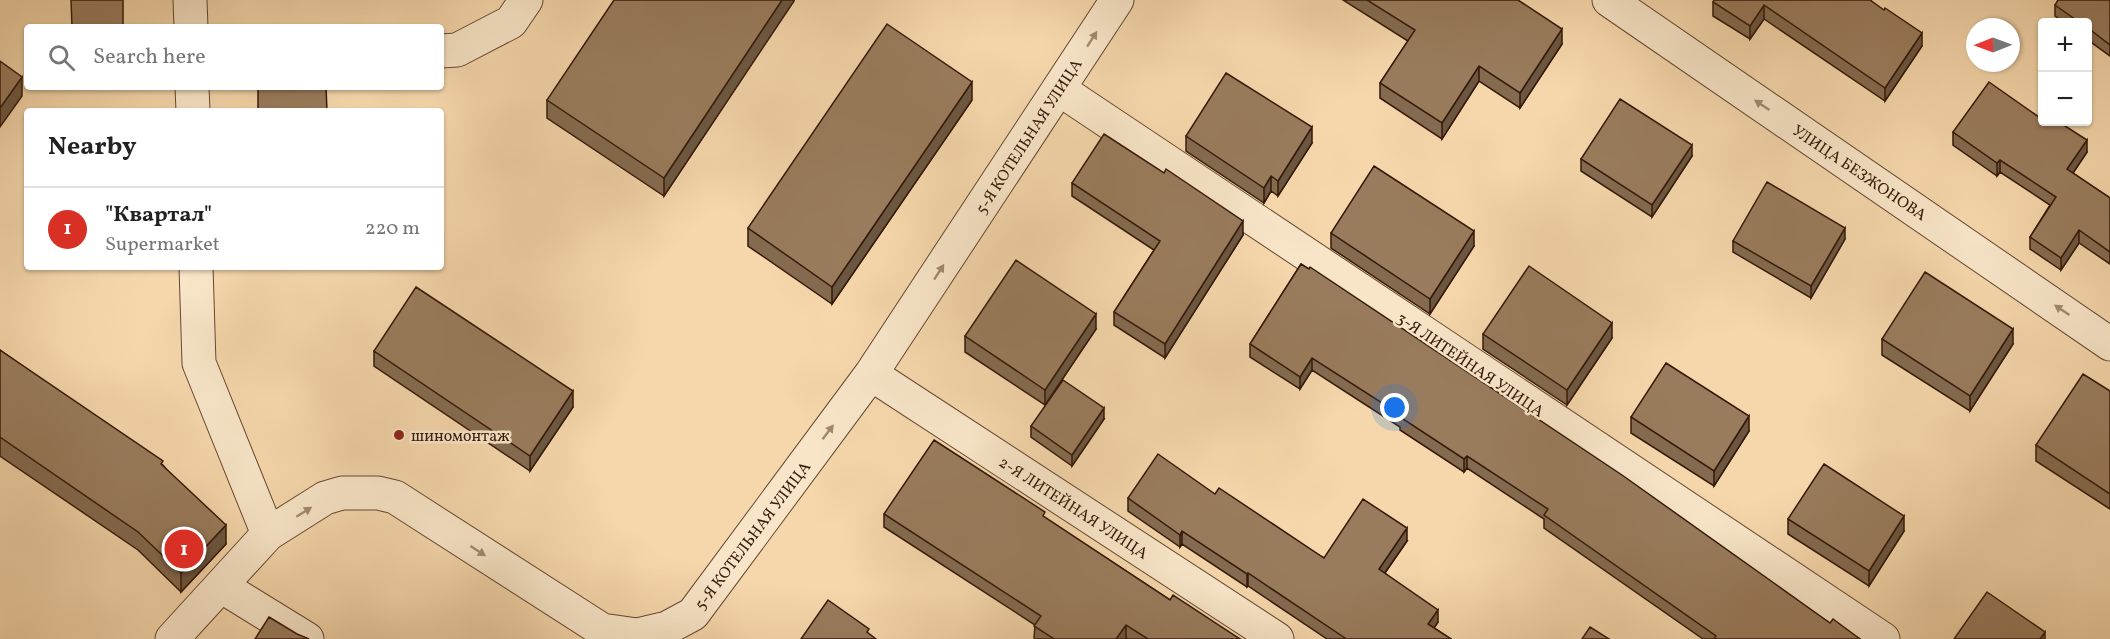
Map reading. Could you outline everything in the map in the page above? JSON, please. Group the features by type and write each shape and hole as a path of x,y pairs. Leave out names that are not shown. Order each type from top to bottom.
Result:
{"street":[{"path":"190,0 191,24"},
{"path":"444,51 458,50 511,22 526,0"},
{"name":"5-Я КОТЕЛЬНАЯ УЛИЦА","path":"172,639 268,534 325,498 342,493 378,493 394,497 602,630 640,637 667,628 693,614 871,374 1117,0"},
{"name":"УЛИЦА БЕЗЖОНОВА","path":"1609,0 2110,344"},
{"name":"3-Я ЛИТЕЙНАЯ УЛИЦА","path":"1059,88 1883,639"},
{"path":"192,90 193,108"},
{"path":"196,270 199,363 268,534"},
{"name":"2-Я ЛИТЕЙНАЯ УЛИЦА","path":"871,374 1277,639"},
{"path":"221,586 307,639"}],"building":[{"path":"71,0 123,0 123,24 72,24"},
{"path":"614,0 782,0 664,178 547,100"},
{"path":"1367,0 1518,0 1562,29 1520,93 1479,66 1442,123 1380,83 1415,30"},
{"path":"1714,0 1870,0 1922,33 1885,88 1764,5 1750,26 1713,2"},
{"path":"2058,0 2110,0 2110,45 2092,31 2092,18 2073,18 2055,5"},
{"path":"887,24 972,82 832,287 748,228"},
{"path":"0,61 22,77 0,108"},
{"path":"1226,73 1312,127 1278,181 1271,176 1264,188 1186,136"},
{"path":"1989,82 2038,116 2038,126 2065,126 2087,140 2067,169 2110,198 2110,252 2079,230 2061,258 2030,237 2056,197 2000,160 1997,163 1953,132"},
{"path":"258,90 326,90 327,108 258,108"},
{"path":"1620,99 1692,145 1652,205 1581,159"},
{"path":"1104,134 1164,173 1166,169 1243,221 1165,344 1114,312 1160,241 1072,183"},
{"path":"1374,166 1474,231 1430,299 1331,233"},
{"path":"1767,182 1845,228 1811,286 1733,241"},
{"path":"1016,260 1096,314 1045,390 965,336"},
{"path":"1301,264 1309,269 1310,267 1622,475 1830,623 1833,619 1860,639 1714,639 1716,636 1544,515 1548,509 1467,456 1464,459 1312,358 1300,377 1250,344"},
{"path":"1529,266 1612,323 1567,390 1483,334"},
{"path":"1925,272 2013,329 1970,396 1882,339"},
{"path":"416,287 573,391 530,456 374,351"},
{"path":"0,350 163,461 161,464 226,525 181,573 138,532 0,437"},
{"path":"1666,363 1749,416 1714,471 1631,417"},
{"path":"2083,374 2110,391 2110,494 2036,445"},
{"path":"1063,380 1104,408 1072,455 1031,426"},
{"path":"934,440 1045,512 1043,516 1170,600 1173,595 1240,639 1148,639 1126,625 1116,639 1054,639 1034,626 1041,616 884,514"},
{"path":"1158,454 1215,494 1219,488 1324,558 1363,499 1407,528 1379,569 1438,610 1428,624 1451,639 1344,639 1248,573 1182,531 1180,535 1128,498"},
{"path":"1824,464 1904,516 1869,571 1788,519"},
{"path":"1987,592 2045,632 2040,639 1954,639"},
{"path":"828,600 869,629 867,632 876,639 801,639"},
{"path":"269,617 297,634 309,639 255,639"},
{"path":"1590,627 1609,639 1582,639"}],"place":[{"name":"шиномонтаж","path":"399,435"},
{"name":"\"Квартал\"","path":"184,549"}]}
